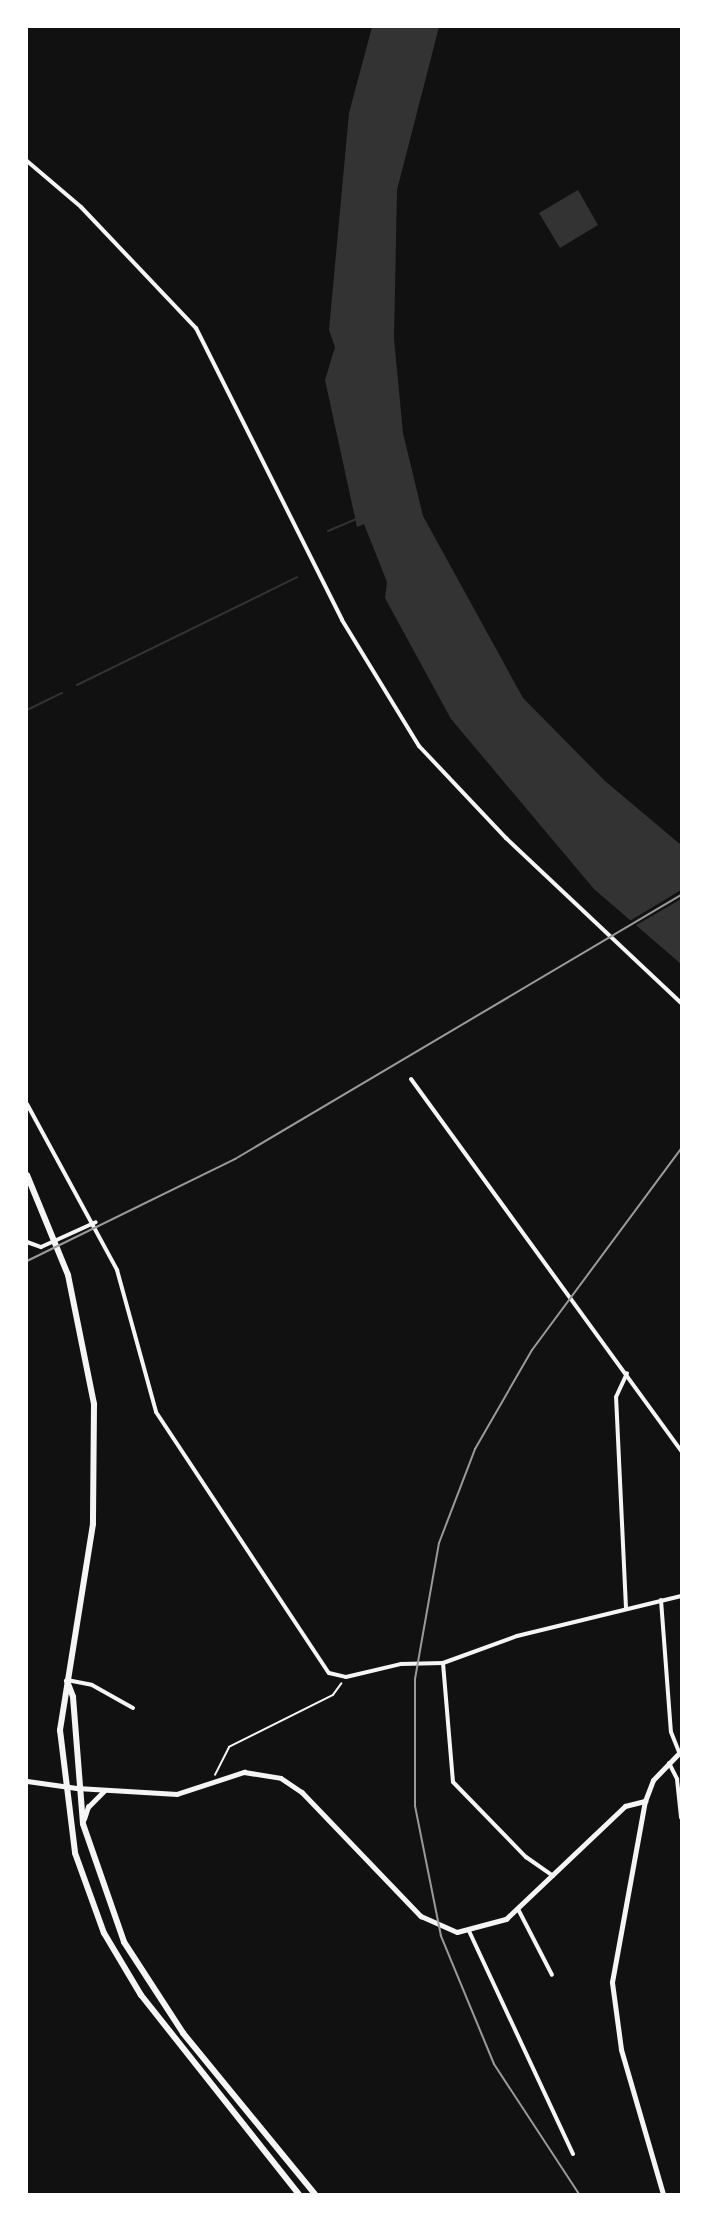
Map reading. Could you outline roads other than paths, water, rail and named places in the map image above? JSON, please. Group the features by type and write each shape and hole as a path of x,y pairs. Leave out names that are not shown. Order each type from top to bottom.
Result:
{"main road":[{"path":"27,1175 45,1214 68,1275 92,1383 96,1471 89,1556 60,1730 63,1786 81,1874 115,1953 175,2044 299,2194"},
{"path":"67,1680 73,1697 77,1788 83,1824 107,1902 154,1993 315,2194"},
{"path":"663,2194 612,2002 617,1940 645,1801 669,1763 680,1752"},
{"path":"27,1781 77,1788"}],"street":[{"path":"27,162 81,207 196,328 384,695 419,746 552,883 681,1003"},
{"path":"411,1079 627,1373 681,1451"},
{"path":"27,1104 96,1222 127,1292 156,1412 289,1616 336,1677 346,1677 401,1664 443,1663 517,1636 681,1596"},
{"path":"27,1242 41,1247 96,1222"},
{"path":"626,1608 616,1397 627,1373"},
{"path":"660,1600 672,1732 680,1752"},
{"path":"443,1663 453,1782 526,1857 553,1876"},
{"path":"67,1680 92,1685 133,1708"},
{"path":"669,1763 677,1779 681,1818"},
{"path":"77,1788 177,1794 251,1771 291,1783 421,1916 440,1928 469,1931 495,1925 518,1909 624,1806 645,1801"},
{"path":"83,1824 88,1806 104,1791"},
{"path":"518,1909 552,1975"},
{"path":"469,1931 573,2154"}],"waterway":[{"path":"328,531 358,518"},
{"path":"77,685 297,577"},
{"path":"27,710 62,693"}],"railway":[{"path":"27,1261 235,1159 681,895"},
{"path":"579,2194 494,2064 441,1936 415,1806 415,1679 439,1543 475,1449 532,1350 681,1149"}]}
